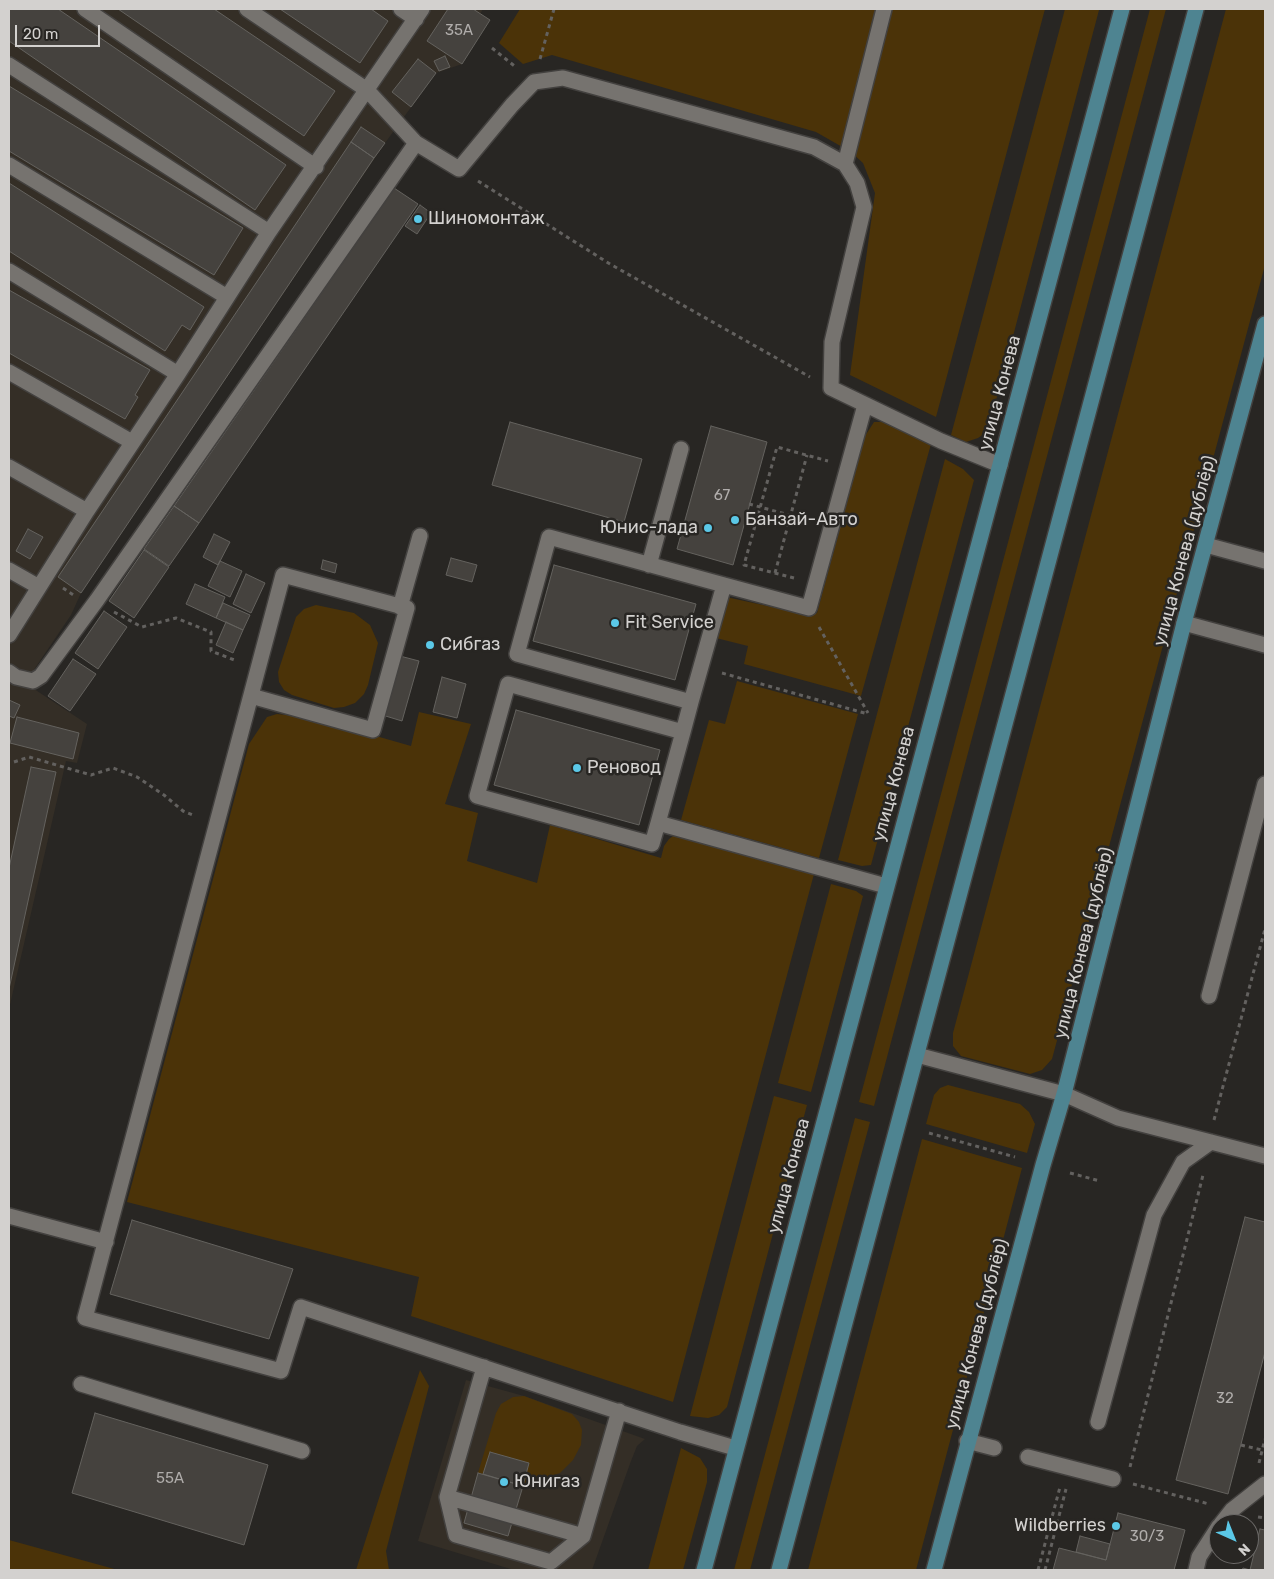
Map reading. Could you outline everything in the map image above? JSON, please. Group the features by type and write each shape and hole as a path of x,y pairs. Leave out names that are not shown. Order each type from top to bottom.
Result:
{"main road":[{"name":"улица Конева","path":"704,1570 1122,9"},
{"path":"779,1570 1196,9"},
{"name":"улица Конева (дублёр)","path":"934,1570 1043,1165 1064,1094 1184,623 1265,324"}],"street":[{"path":"85,9 316,167"},
{"path":"247,9 367,90 416,142 459,169 512,105 534,82 563,78 814,147 845,164 857,183 864,207 832,342 830,388 940,441 1000,465"},
{"path":"9,635 86,511 178,374 269,232 316,167 419,14 401,9"},
{"path":"845,164 884,9"},
{"path":"9,65 269,232"},
{"path":"9,672 16,677 33,681 41,676 97,600 416,142"},
{"path":"9,165 227,296"},
{"path":"9,271 178,374"},
{"path":"9,372 132,442"},
{"path":"692,702 516,654 549,537 809,608 865,405"},
{"path":"649,565 681,449"},
{"path":"9,467 86,511"},
{"path":"400,606 420,536"},
{"path":"1206,545 1265,560"},
{"path":"9,570 42,581"},
{"path":"251,696 374,730 407,608 284,575 258,669 85,1318 281,1371 301,1307 736,1448"},
{"path":"683,732 508,684 477,796 652,844 724,585"},
{"path":"1184,623 1265,645"},
{"path":"1209,996 1265,784"},
{"path":"658,824 886,886"},
{"path":"917,1055 1064,1094 1118,1118 1265,1156"},
{"path":"1098,1422 1154,1215 1183,1162 1211,1142"},
{"path":"9,1216 106,1242"},
{"path":"484,1367 447,1497 456,1535 551,1562 583,1536 619,1411"},
{"path":"81,1384 302,1451"},
{"path":"968,1442 994,1448"},
{"path":"1028,1457 1119,1481"},
{"path":"1229,1514 1265,1484"},
{"path":"447,1497 583,1536"},
{"path":"1196,1570 1199,1557 1209,1542"}],"path":[{"path":"492,48 534,82 554,9"},
{"path":"459,169 610,264 830,388"},
{"path":"815,584 744,565 760,507 777,447 848,466"},
{"path":"775,573 807,455"},
{"path":"749,504 831,526"},
{"path":"42,581 77,597 97,600 130,623 142,627 176,618 211,632 211,651 258,669"},
{"path":"701,668 868,714 809,608"},
{"path":"14,762 29,757 91,775 113,768 137,777 164,795 183,811 217,825"},
{"path":"1232,1510 1119,1481 1211,1142 1211,1131 1265,929"},
{"path":"929,1133 1014,1157"},
{"path":"1070,1173 1100,1181"},
{"path":"1241,1445 1262,1450"},
{"path":"1038,1570 1065,1467"},
{"path":"1045,1570 1065,1493"}],"shaded area":[{"path":"9,9 483,9 480,14 490,20 462,64 436,73 385,143 81,593 71,615 25,683 87,724 77,763 66,761 9,1009"},
{"path":"520,9 1045,9 936,417 850,375 875,193 863,163 851,152 816,132 552,55 523,64 499,43"},
{"path":"1065,9 1099,10 988,431 978,438 966,442 951,435"},
{"path":"1150,9 1166,9 874,1106 859,1102"},
{"path":"1226,9 1265,9 1265,265 1052,1059 1042,1070 1030,1074 961,1056 953,1046 953,1033"},
{"path":"874,422 891,422 931,444 861,696 744,664 748,646 716,638 726,597 809,615 817,613 865,436"},
{"path":"945,459 963,469 974,480 871,865 862,866 838,860"},
{"path":"316,605 354,613 370,625 378,643 364,694 355,703 344,707 334,708 292,695 284,690 279,682 278,672 296,617 304,609"},
{"path":"737,681 858,714 819,858 681,820 709,720 725,724"},
{"path":"419,712 471,724 445,804 478,813 467,861 537,883 550,825 661,858 664,846 669,839 673,836 682,835 814,874 673,1402 411,1316 419,1277 127,1202 249,744 267,717 277,714 313,718 411,746"},
{"path":"831,884 856,891 863,896 811,1092 778,1083"},
{"path":"948,1085 1020,1104 1029,1112 1035,1124 1027,1153 926,1124 934,1095 940,1088"},
{"path":"774,1096 807,1105 727,1407 719,1415 708,1418 690,1416"},
{"path":"855,1118 870,1122 750,1570 734,1570"},
{"path":"922,1139 1022,1168 916,1570 808,1570"},
{"path":"420,1370 429,1386 386,1551 389,1570 356,1570"},
{"path":"466,1380 524,1396 645,1439 637,1446 592,1570 514,1570 418,1541"},
{"path":"524,1396 572,1414 579,1422 582,1430 581,1445 573,1460 560,1473 523,1486 529,1463 490,1452 483,1474 478,1473 496,1413 501,1404 513,1397"},
{"path":"681,1448 700,1458 707,1469 707,1482 683,1570 648,1570"},
{"path":"9,1540 118,1570 9,1570"}],"building":[{"path":"9,9 58,9 286,165 255,210 9,41"},
{"path":"118,9 214,9 335,91 304,136"},
{"path":"280,9 371,9 388,21 360,63"},
{"path":"448,9 473,9 490,20 462,64 427,41"},
{"path":"445,56 450,67 439,71 434,61"},
{"path":"418,59 436,73 411,107 392,92"},
{"path":"9,86 243,228 214,275 9,151"},
{"path":"361,127 385,143 374,158 351,142"},
{"path":"351,142 374,158 81,593 58,577"},
{"path":"9,183 204,307 190,330 182,325 165,351 9,251"},
{"path":"394,188 418,204 199,523 174,506"},
{"name":"Шиномонтаж","path":"420,205 431,213 417,234 405,226"},
{"path":"9,290 150,370 135,395 138,397 125,419 9,353"},
{"path":"510,422 642,459 624,522 492,485"},
{"path":"711,426 767,442 733,565 677,549"},
{"path":"174,506 199,523 169,566 144,549"},
{"path":"28,529 43,537 30,559 16,551"},
{"path":"214,534 230,542 218,565 203,557"},
{"path":"144,550 169,567 134,618 109,601"},
{"path":"451,558 477,565 472,582 446,575"},
{"path":"323,560 337,564 335,573 321,569"},
{"path":"220,561 242,571 230,597 208,586"},
{"name":"Fit Service","path":"554,565 696,604 675,680 533,641"},
{"path":"246,574 265,583 251,613 233,604"},
{"path":"195,584 225,597 216,618 186,604"},
{"path":"223,603 250,615 243,630 216,618"},
{"path":"104,611 127,627 98,669 75,653"},
{"path":"226,622 243,630 233,653 216,645"},
{"path":"396,655 419,661 402,721 379,714"},
{"path":"73,659 96,674 70,711 48,696"},
{"path":"442,677 466,684 457,718 433,712"},
{"path":"9,700 20,705 14,718 9,716"},
{"name":"Реновод","path":"516,710 660,750 639,825 494,785"},
{"path":"17,717 79,733 73,759 10,743"},
{"path":"31,767 56,772 9,989 9,868"},
{"path":"1245,1217 1265,1222 1265,1352 1228,1494 1176,1480"},
{"path":"132,1220 293,1269 269,1339 110,1294"},
{"path":"95,1413 268,1465 244,1545 72,1493"},
{"path":"490,1452 529,1463 523,1486 483,1474"},
{"path":"478,1473 523,1486 508,1536 464,1523"},
{"path":"1118,1513 1185,1530 1174,1570 1053,1570 1059,1548 1106,1560"},
{"path":"1260,1529 1265,1530 1265,1570 1250,1570 1251,1564 1259,1564"},
{"path":"1080,1536 1110,1544 1106,1560 1076,1552"}],"place":[{"name":"Шиномонтаж","path":"418,219"},
{"name":"Банзай-Авто","path":"735,520"},
{"name":"Юнис-лада","path":"708,528"},
{"name":"Fit Service","path":"615,623"},
{"name":"Сибгаз","path":"430,645"},
{"name":"Реновод","path":"577,768"},
{"name":"Юнигаз","path":"504,1482"},
{"name":"Wildberries","path":"1116,1526"}]}
